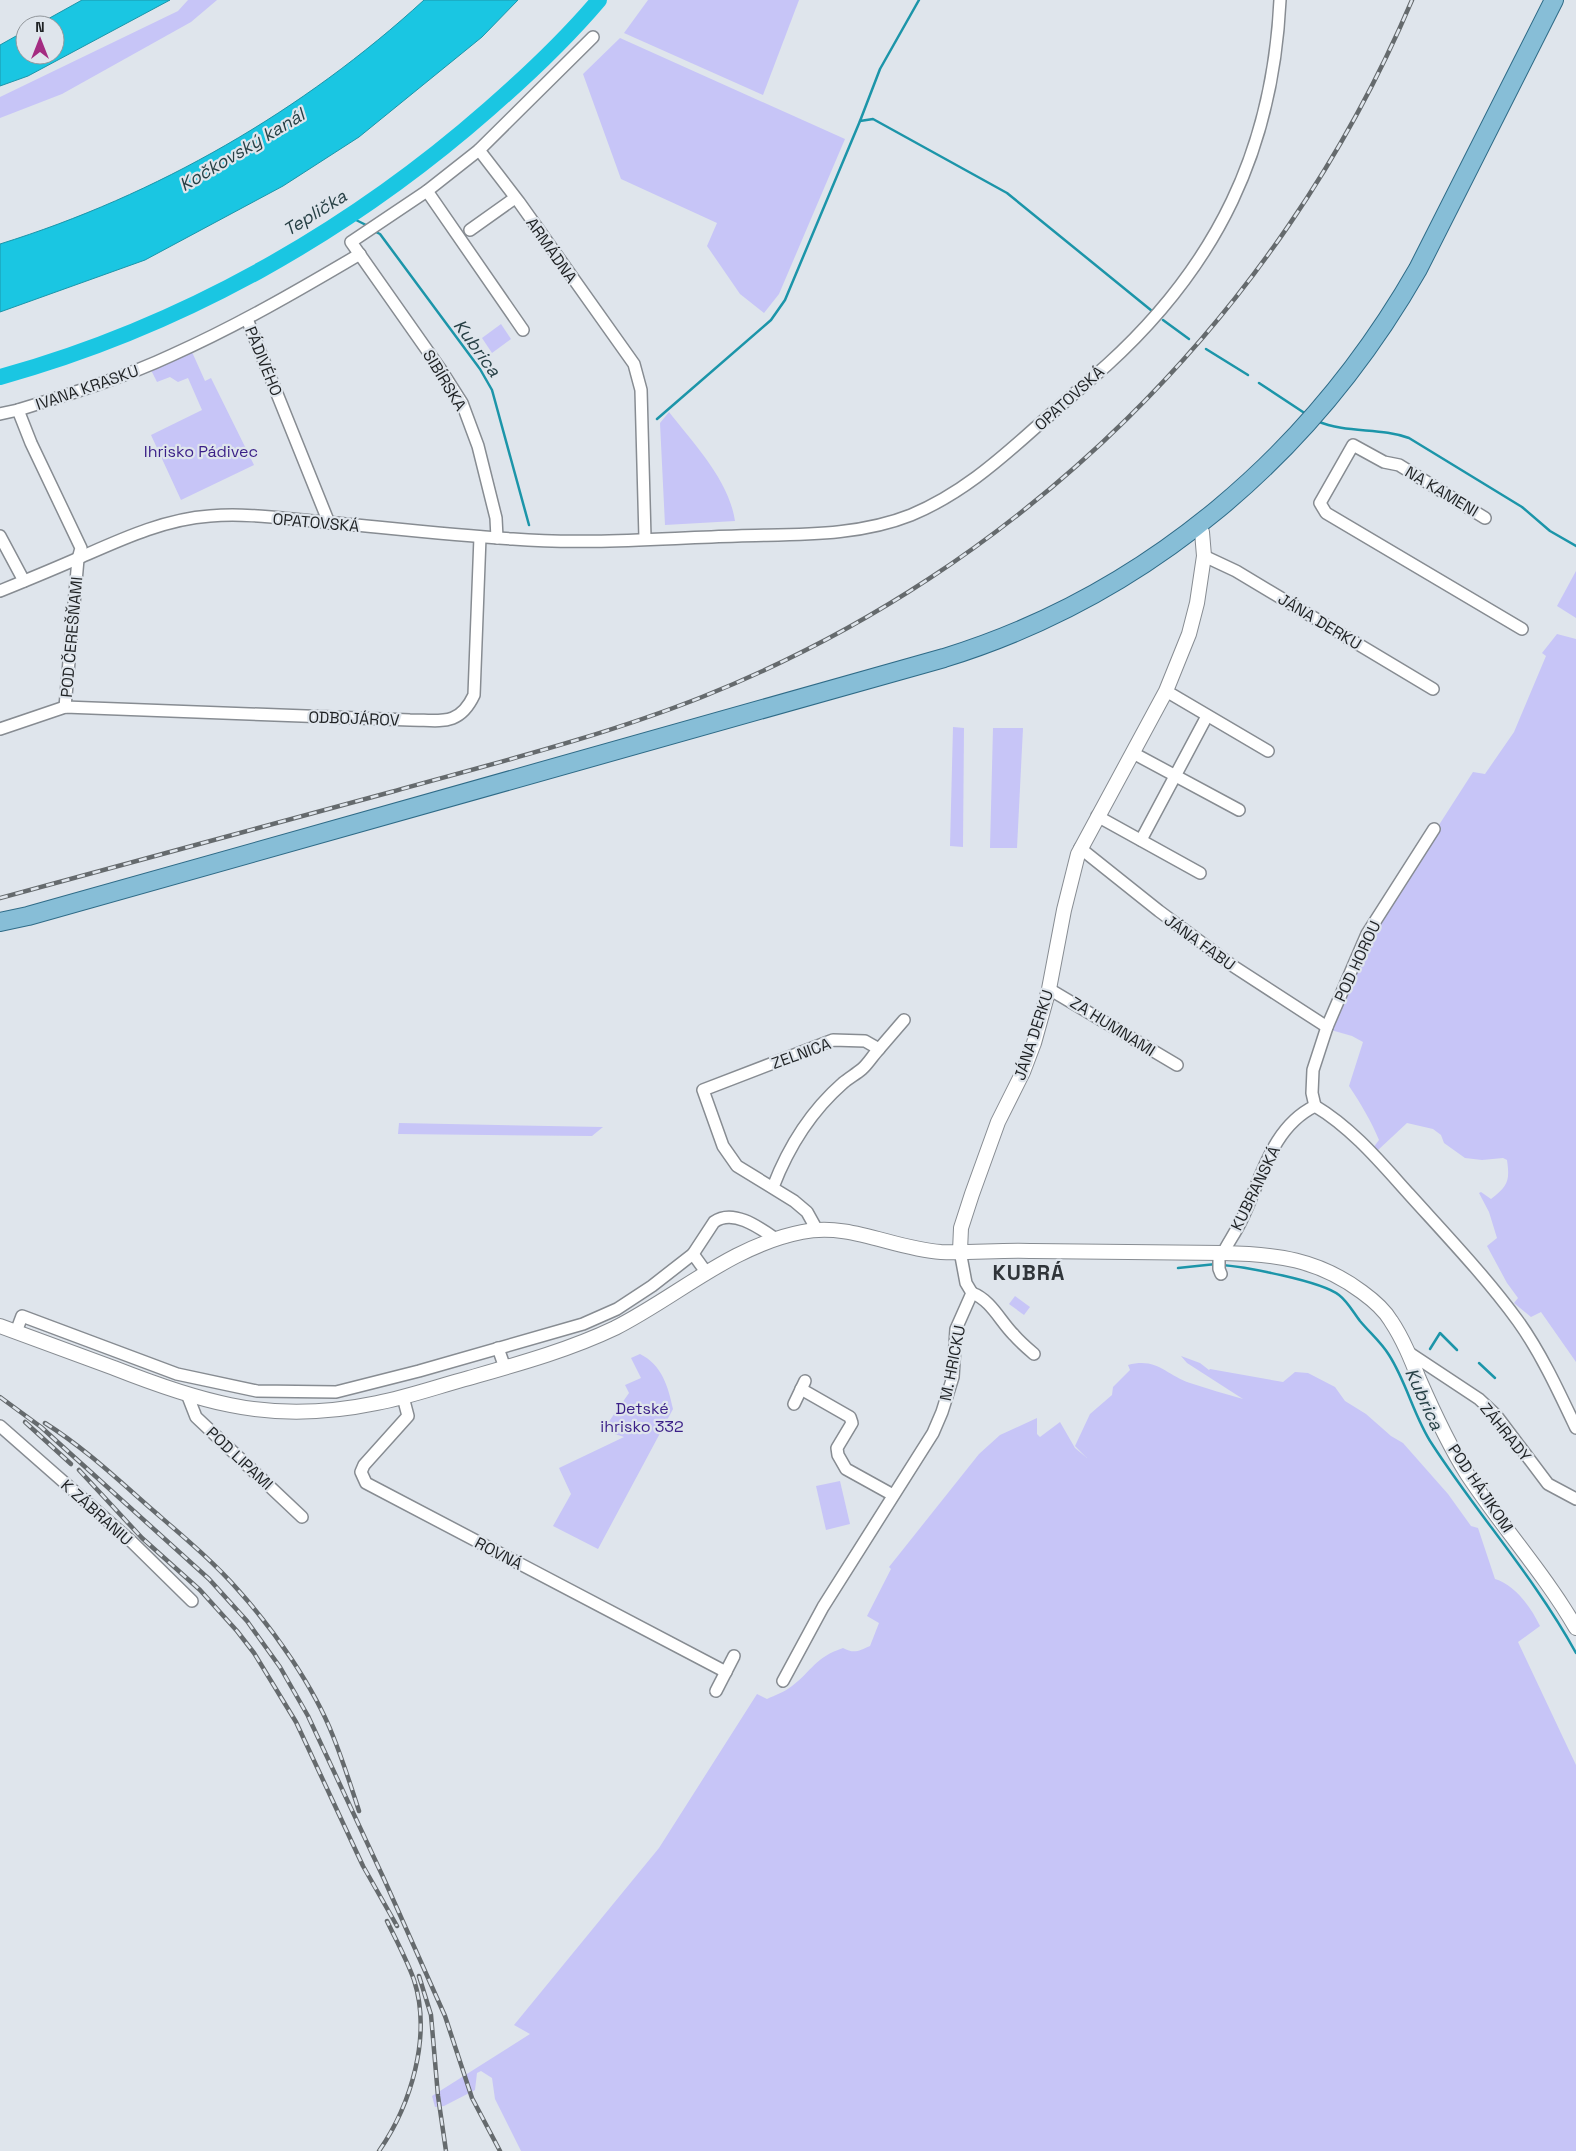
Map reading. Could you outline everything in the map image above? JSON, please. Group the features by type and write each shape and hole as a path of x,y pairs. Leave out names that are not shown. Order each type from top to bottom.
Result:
{"main road":[{"path":"0,922 28,916 963,652 1021,630 1090,596 1140,566 1198,526 1261,472 1314,418 1344,382 1398,305 1438,232 1554,0"},
{"path":"0,928 28,916"}],"street":[{"name":"OPATOVSKÁ","path":"0,591 149,530 182,520 211,516 243,516 480,537 536,540 830,532 876,526 906,517 944,499 992,466 1138,335 1164,308 1199,261 1224,219 1255,147 1275,64 1280,0"},
{"path":"523,330 427,191 479,150 593,38"},
{"name":"ARMÁDNA","path":"479,150 634,364 641,390 645,538"},
{"name":"SIBÍRSKA","path":"427,191 351,242 462,403 478,446 496,518 497,538"},
{"path":"470,230 515,198"},
{"name":"PÁDIVÉHO","path":"329,523 247,319 360,254"},
{"name":"IVANA KRASKU","path":"78,559 80,548 31,443 18,410 97,385 171,356 247,319"},
{"path":"0,414 18,410"},
{"name":"NA KAMENI","path":"1485,518 1399,465 1384,462 1353,445 1321,498 1321,507 1326,513 1374,537 1522,628"},
{"name":"JÁNA DERKU","path":"960,1252 961,1228 998,1122 1023,1072 1034,1043 1049,988 1070,880 1080,848 1166,691 1184,649 1198,604 1204,556 1202,532 1198,526"},
{"path":"0,536 24,581"},
{"name":"ODBOJÁROV","path":"64,707 410,720 453,719 468,707 474,695 480,537"},
{"name":"JÁNA DERKU","path":"1204,556 1236,571 1434,689"},
{"name":"POD ČEREŠŇAMI","path":"0,729 64,707 78,559"},
{"path":"1166,691 1268,751"},
{"path":"1142,840 1207,716"},
{"path":"1133,753 1239,810"},
{"path":"1097,816 1200,873"},
{"name":"POD HOROU","path":"1315,1106 1312,1093 1313,1070 1327,1027 1367,934 1434,829"},
{"name":"JÁNA FABU","path":"1080,848 1159,911 1233,966 1327,1027"},
{"name":"ZA HUMNAMI","path":"1049,988 1177,1064"},
{"path":"773,1187 784,1157 799,1134 825,1102 843,1083 862,1068 904,1020"},
{"name":"ZELNICA","path":"817,1230 807,1212 773,1187 737,1166 723,1146 704,1090 833,1040 865,1041 879,1048"},
{"path":"1315,1106 1350,1133 1388,1170 1519,1322 1540,1357 1576,1428"},
{"name":"KUBRANSKÁ","path":"1220,1261 1240,1224 1272,1150 1284,1130 1301,1113 1315,1106"},
{"path":"16,1332 22,1316 177,1374 257,1391 336,1392 419,1371 583,1324 617,1309 652,1286 693,1254 714,1222 723,1217 747,1221 776,1239"},
{"path":"0,1326 172,1390 229,1405 256,1409 309,1411 338,1409 403,1397 505,1368 588,1339 622,1324 706,1272 756,1246 776,1239 817,1230 840,1230 928,1250 1220,1261"},
{"path":"960,1252 966,1284 972,1293 995,1310 1012,1334 1034,1354"},
{"path":"693,1254 706,1272"},
{"name":"POD HÁJIKOM","path":"1220,1261 1260,1254 1292,1258 1350,1282 1382,1308 1391,1320 1408,1352 1444,1433 1467,1474 1536,1567 1576,1628"},
{"path":"652,1286 661,1300"},
{"name":"M. HRICKU","path":"782,1680 823,1607 923,1450 942,1412 953,1377 956,1330 972,1293"},
{"path":"583,1324 588,1339"},
{"path":"90,1360 96,1344"},
{"path":"498,1348 505,1368"},
{"name":"ZÁHRADY","path":"1408,1352 1479,1399 1496,1415 1548,1484 1576,1499"},
{"path":"419,1371 424,1390"},
{"path":"172,1390 177,1374"},
{"path":"794,1404 803,1385 850,1417 852,1423 837,1448 838,1455 846,1469 893,1495"},
{"path":"256,1409 257,1391"},
{"path":"336,1392 338,1409"},
{"name":"POD LIPAMI","path":"187,1394 196,1417 302,1517"},
{"name":"ROVNÁ","path":"403,1397 408,1416 364,1465 361,1472 366,1483 726,1672"},
{"name":"K ZÁBRANIU","path":"0,1426 132,1542 192,1601"},
{"path":"716,1691 734,1656"}],"green space":[{"path":"188,0 217,0 191,22 62,94 0,118 0,97 178,11"},
{"path":"648,0 799,0 763,95 624,33"},
{"path":"620,38 845,139 779,294 764,313 740,294 707,246 717,223 621,179 583,74"},
{"path":"501,324 511,339 492,353 482,338"},
{"name":"Ihrisko Pádivec","path":"192,352 205,381 211,378 254,465 181,500 151,435 202,410 188,378 178,382 170,377 157,382 151,370"},
{"path":"669,412 718,477 726,491 735,521 665,525 660,423"},
{"path":"1576,571 1576,618 1557,606"},
{"path":"1557,634 1576,639 1576,1362 1541,1312 1531,1317 1514,1303 1518,1298 1507,1283 1487,1246 1497,1238 1489,1212 1479,1193 1481,1192 1491,1199 1501,1190 1508,1178 1507,1160 1503,1158 1482,1160 1465,1158 1444,1143 1441,1135 1433,1129 1407,1123 1377,1151 1373,1148 1379,1140 1373,1126 1349,1086 1363,1042 1352,1036 1331,1030 1374,926 1473,772 1485,774 1514,732 1546,656 1542,653"},
{"path":"953,727 964,728 963,847 950,846"},
{"path":"993,728 1023,728 1017,848 990,848"},
{"path":"399,1123 603,1127 592,1136 398,1134"},
{"path":"1015,1296 1030,1307 1024,1315 1009,1304"},
{"name":"Detské ihrisko 332","path":"640,1354 659,1370 669,1392 673,1409 598,1549 553,1526 571,1494 559,1468 624,1437 603,1430 629,1393 625,1385 641,1378 631,1358"},
{"path":"1181,1356 1200,1363 1209,1370 1283,1382 1295,1372 1308,1373 1335,1387 1345,1401 1366,1414 1391,1436 1403,1443 1448,1494 1471,1526 1478,1528 1495,1579 1516,1591 1532,1611 1540,1626 1518,1642 1576,1765 1576,2151 521,2151 495,2099 492,2078 481,2071 477,2073 475,2090 444,2106 435,2107 432,2096 530,2034 514,2025 659,1848 757,1694 767,1699 786,1690 820,1660 833,1652 843,1648 856,1651 870,1646 879,1623 867,1616 891,1569 889,1567 979,1454 1000,1435 1037,1418 1037,1434 1040,1437 1060,1422 1075,1448 1087,1458 1075,1446 1090,1414 1112,1395 1113,1387 1130,1370 1128,1365 1138,1363 1154,1365 1182,1380 1243,1399 1187,1363"},
{"path":"840,1481 850,1524 826,1530 816,1486"}],"water":[{"path":"82,0 170,0 65,56 65,15 55,15"},
{"name":"Kočkovský kanál","path":"424,0 518,0 482,37 359,137 283,186 145,260 0,312 0,244 58,224 115,201 171,175 226,145 278,113 329,78"},
{"path":"15,37 15,65 49,65 28,76 0,86 0,45"}],"waterway":[{"name":"Teplička","path":"0,377 67,356 133,331 197,303 260,270 320,235 379,196 435,154 489,109 546,56 599,0"},
{"path":"657,419 771,320 785,300 880,69 919,0"},
{"path":"860,121 873,119 1007,193 1152,311"},
{"name":"Kubrica","path":"350,217 368,226"},
{"name":"Kubrica","path":"374,231 380,234 480,369 492,390 529,525"},
{"path":"1163,320 1189,339"},
{"path":"1206,349 1248,375"},
{"path":"1259,383 1306,414"},
{"path":"1317,421 1340,428 1387,433 1409,438 1522,507 1550,531 1576,546"},
{"name":"Kubrica","path":"1178,1268 1216,1264"},
{"name":"Kubrica","path":"1222,1265 1300,1280 1330,1290 1345,1301 1389,1355 1401,1377 1420,1423 1432,1444 1543,1599 1576,1653"},
{"path":"1430,1349 1440,1333 1457,1350"},
{"path":"1479,1363 1495,1378"}],"railway":[{"path":"0,898 508,760 625,725 702,697 819,644 929,579 1032,504 1126,419 1213,326 1289,224 1356,115 1412,0"},
{"path":"0,1397 41,1427 209,1579 247,1621 280,1667 308,1716 384,1879 445,2016 472,2098 500,2151"},
{"path":"25,1422 71,1464"},
{"path":"45,1423 98,1463 218,1568 266,1623 304,1679 325,1717 337,1745 359,1811"},
{"path":"79,1470 142,1538 200,1590 254,1653 296,1722 363,1866 397,1926"},
{"path":"379,2151 401,2113 409,2091 419,2047 421,2024 414,1980 387,1921"},
{"path":"419,1976 431,2015 438,2096 446,2151"}],"district":[{"name":"KUBRÁ","path":"1029,1273"}]}
